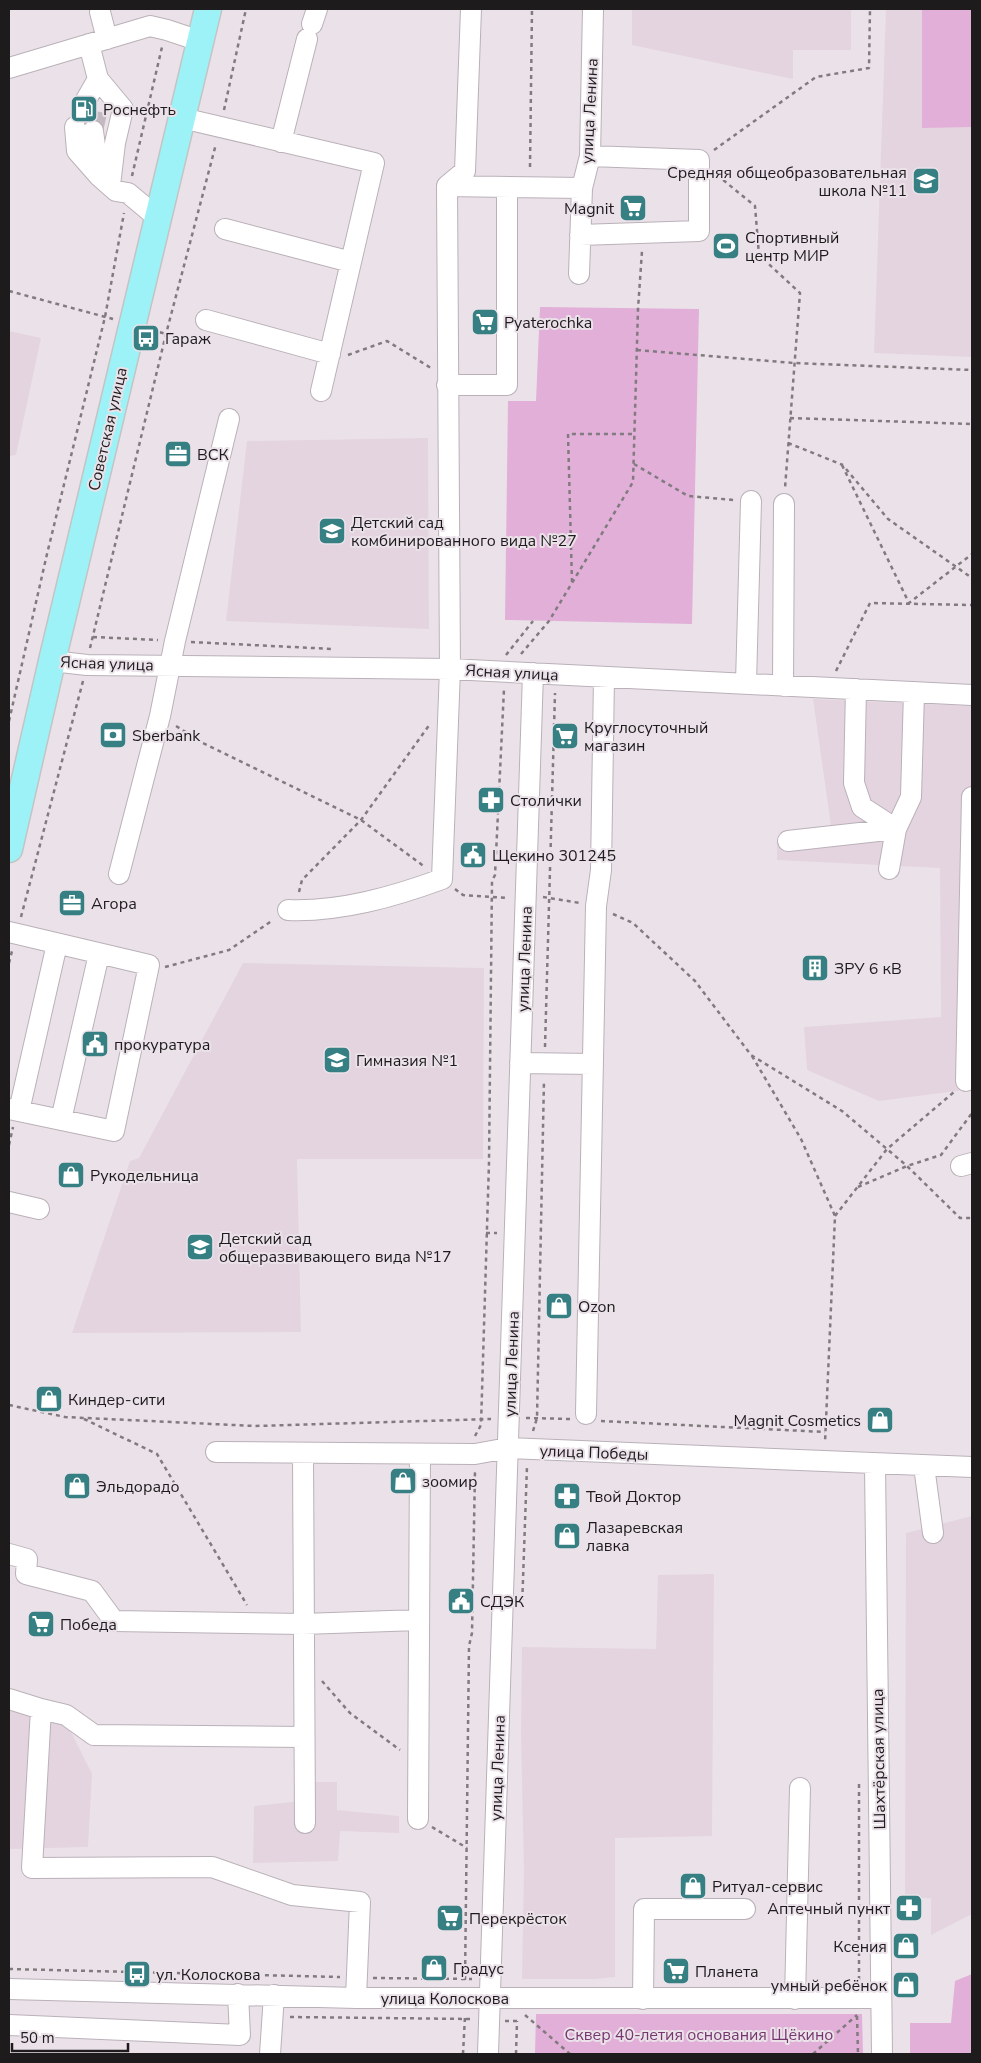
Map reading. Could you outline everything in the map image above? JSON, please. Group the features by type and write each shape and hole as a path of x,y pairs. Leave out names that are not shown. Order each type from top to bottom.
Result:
{"main road":[{"name":"Советская улица","path":"9,850 52,661 208,9"}],"street":[{"path":"447,186 465,171 472,9"},
{"name":"улица Ленина","path":"579,274 582,188 590,156 593,9"},
{"path":"90,106 98,80 100,12"},
{"path":"281,142 312,24"},
{"path":"9,68 150,26 200,41"},
{"path":"98,80 123,109 115,143 112,185"},
{"path":"182,118 374,163 321,391"},
{"path":"84,129 112,185 158,218"},
{"path":"580,234 699,231 700,160 590,156"},
{"path":"447,186 582,188"},
{"path":"288,910 311,911 397,896 442,879 450,670 447,186"},
{"path":"447,382 507,385 507,187"},
{"path":"225,229 351,262"},
{"path":"206,320 329,358"},
{"path":"119,874 160,716 175,641 228,419"},
{"path":"746,684 750,501"},
{"path":"783,686 784,504"},
{"name":"Ясная улица","path":"52,661 87,664 450,670 505,664 533,673 972,694"},
{"name":"улица Ленина","path":"488,2054 533,673"},
{"path":"587,1418 596,906 601,870 604,677"},
{"path":"856,689 854,783 862,807 896,829"},
{"path":"889,869 896,829 911,798 914,692"},
{"path":"966,1081 972,797"},
{"path":"788,841 896,829"},
{"path":"13,933 149,965 114,1131 14,1110 57,944"},
{"path":"61,1120 99,954"},
{"path":"520,1063 593,1064"},
{"path":"9,1202 39,1209"},
{"name":"улица Победы","path":"216,1452 475,1454 528,1458 824,1462 972,1467"},
{"path":"303,1454 303,1660 306,1823"},
{"path":"418,1818 420,1454"},
{"name":"Шахтёрская улица","path":"876,1464 882,2054"},
{"path":"924,1466 934,1533"},
{"path":"9,1554 27,1559 26,1574 92,1590 114,1621 303,1624 419,1620"},
{"path":"9,1699 66,1715 94,1735 304,1737"},
{"path":"41,1709 32,1868 212,1867 292,1895 360,1902 356,1998"},
{"path":"796,1999 800,1788"},
{"path":"644,1999 644,1909 745,1909"},
{"name":"улица Колоскова","path":"9,1989 356,1998 465,1998 516,2003 644,1999 796,1999 858,2007 881,1998"},
{"path":"9,2025 240,2035 238,1994"},
{"path":"270,2054 274,1995"}],"path":[{"path":"9,963 13,933 87,664 164,344 220,127 246,9"},
{"path":"530,167 532,9"},
{"path":"784,504 800,293 759,255 755,206 700,160 816,77 869,68 870,9"},
{"path":"9,721 47,554 105,317 112,185 167,30"},
{"path":"518,657 549,621 633,482 637,350 644,233"},
{"path":"9,291 105,317"},
{"path":"329,358 387,342 447,382"},
{"path":"637,350 794,363 972,370"},
{"path":"790,418 972,424"},
{"path":"572,584 568,434 634,434"},
{"path":"788,443 842,465 888,519 972,578"},
{"path":"634,464 688,496 750,501"},
{"path":"842,465 909,603"},
{"path":"909,603 972,554"},
{"path":"836,672 870,603 972,605"},
{"path":"463,2054 469,1646 472,1633 475,1436 481,1425 488,1162 492,881 495,875 505,664 533,621"},
{"path":"522,1614 528,1458 537,1418 544,1063 556,674"},
{"path":"160,716 203,744 361,820 463,895 492,898 549,897 596,906 633,923 695,981 751,1055 801,1140 835,1216 824,1462"},
{"path":"149,965 167,967 228,950 296,905 302,880 361,820 431,722"},
{"path":"751,1055 842,1111 907,1166 960,1218 972,1218"},
{"path":"835,1216 887,1149 966,1081"},
{"path":"857,1187 907,1166 941,1155 972,1113"},
{"path":"9,1406 65,1417 254,1426 509,1418 587,1418 826,1432"},
{"path":"82,1418 157,1454 248,1606"},
{"path":"507,1457 528,1458"},
{"path":"303,1660 350,1713 418,1764"},
{"path":"858,2054 860,1779"},
{"path":"418,1818 467,1848"},
{"path":"516,2003 516,2054"},
{"path":"516,2003 570,2054"},
{"path":"813,2054 858,2007"}],"shaded area":[{"path":"632,9 851,9 851,50 793,50 793,79 632,45"},
{"name":"Средняя общеобразовательная школа №11","path":"886,9 972,9 972,357 874,353"},
{"path":"9,331 41,338 16,455 9,456"},
{"name":"Детский сад комбинированного вида №27","path":"428,438 429,629 226,621 247,441"},
{"path":"813,699 972,706 972,1089 879,1101 807,1070 804,1027 941,1017 940,868 777,860 777,839 832,833"},
{"name":"Гимназия №1","path":"243,963 484,968 483,1159 297,1159 301,1332 72,1333 130,1161 139,1158"},
{"path":"972,1516 972,1914 931,1935 931,1898 905,1898 906,1533"},
{"path":"714,1574 712,1836 615,1838 615,1977 595,1979 522,1979 524,1871 521,1734 522,1647 656,1649 658,1575"},
{"path":"10,1709 63,1716 92,1774 88,1847 9,1849"},
{"path":"312,1782 337,1782 337,1810 399,1816 399,1833 340,1831 338,1861 253,1863 254,1806 311,1800"}],"green space":[{"path":"922,9 972,9 972,127 922,128"},
{"path":"540,307 699,309 692,624 505,620 508,401 536,401"},
{"path":"972,1974 972,2054 910,2054 910,2023 951,2023 955,1981"},
{"name":"Сквер 40-летия основания Щёкино","path":"536,2014 862,2014 863,2054 535,2054"}],"tunnel":[{"path":"93,131 98,108"}],"place":[{"name":"Роснефть","path":"84,109"},
{"name":"Средняя общеобразовательная школа №11","path":"926,181"},
{"name":"Magnit","path":"633,208"},
{"name":"Спортивный центр МИР","path":"726,246"},
{"name":"Pyaterochka","path":"485,322"},
{"name":"Гараж","path":"146,338"},
{"name":"ВСК","path":"178,454"},
{"name":"Детский сад комбинированного вида №27","path":"332,531"},
{"name":"Sberbank","path":"113,735"},
{"name":"Круглосуточный магазин","path":"565,736"},
{"name":"Столички","path":"491,800"},
{"name":"Щекино 301245","path":"473,855"},
{"name":"Агора","path":"72,903"},
{"name":"ЗРУ 6 кВ","path":"815,968"},
{"name":"прокуратура","path":"95,1044"},
{"name":"Гимназия №1","path":"337,1060"},
{"name":"Рукодельница","path":"71,1175"},
{"name":"Детский сад общеразвивающего вида №17","path":"200,1247"},
{"name":"Ozon","path":"559,1306"},
{"name":"Киндер-сити","path":"49,1399"},
{"name":"Magnit Cosmetics","path":"880,1420"},
{"name":"зоомир","path":"403,1481"},
{"name":"Эльдорадо","path":"77,1486"},
{"name":"Твой Доктор","path":"567,1496"},
{"name":"Лазаревская лавка","path":"567,1536"},
{"name":"СДЭК","path":"461,1601"},
{"name":"Победа","path":"41,1624"},
{"name":"Ритуал-сервис","path":"693,1886"},
{"name":"Аптечный пункт","path":"909,1908"},
{"name":"Перекрёсток","path":"450,1918"},
{"name":"Ксения","path":"906,1946"},
{"name":"Градус","path":"434,1968"},
{"name":"Планета","path":"676,1971"},
{"name":"ул. Колоскова","path":"137,1974"},
{"name":"умный ребёнок","path":"906,1985"}]}
